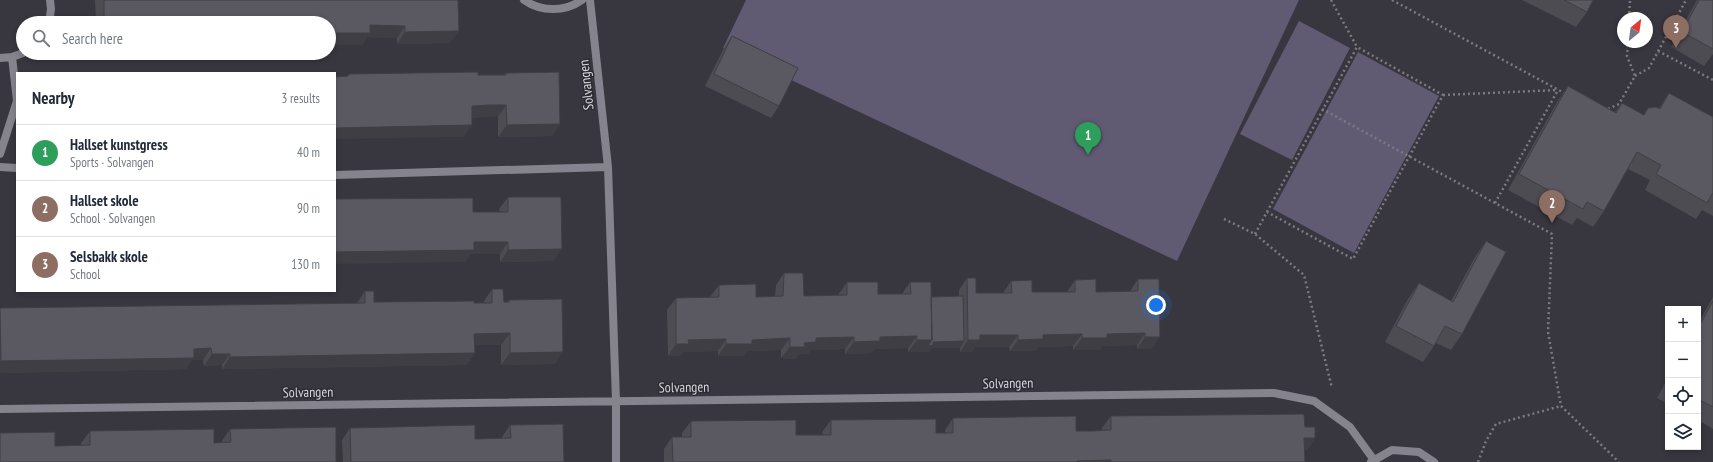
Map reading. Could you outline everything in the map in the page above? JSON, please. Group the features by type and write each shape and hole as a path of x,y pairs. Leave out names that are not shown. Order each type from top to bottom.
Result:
{"street":[{"path":"50,0 50,16"},
{"path":"524,0 529,4 545,9 561,9 576,4 582,0"},
{"name":"Solvangen","path":"590,0 608,167 616,401 616,462"},
{"path":"0,58 16,56"},
{"path":"0,154 16,101 12,57"},
{"path":"0,167 16,168"},
{"path":"336,174 608,167"},
{"name":"Solvangen","path":"0,409 1274,393 1314,401 1350,427 1373,461 1392,450 1419,452 1434,462"}],"path":[{"path":"1332,0 1357,47 1443,95 1558,90"},
{"path":"1392,0 1571,98"},
{"path":"1629,12 1630,0"},
{"path":"1604,110 1619,104 1635,76 1649,68 1686,0"},
{"path":"1255,234 1357,47"},
{"path":"1628,48 1627,56 1635,76"},
{"path":"1658,51 1713,80"},
{"path":"1495,203 1558,90"},
{"path":"1267,212 1353,259 1443,95"},
{"path":"1322,110 1552,234 1548,332 1561,406 1619,462"},
{"path":"1224,219 1255,234 1304,276 1340,420"},
{"path":"1478,462 1486,441 1496,424 1561,406"}],"shaded area":[{"path":"746,0 1299,0 1177,261 723,48"},
{"path":"1299,21 1350,48 1292,160 1240,134"},
{"path":"1358,52 1439,96 1354,253 1273,209"}],"building":[{"path":"104,0 458,0 459,31 405,32 405,26 370,25 370,33 336,33 336,16 104,16"},
{"path":"1564,0 1593,0 1587,12"},
{"path":"1699,0 1713,0 1713,49 1682,32"},
{"path":"732,36 798,68 779,106 714,74"},
{"path":"478,72 478,75 506,75 506,73 559,72 560,124 507,125 506,105 490,105 472,106 472,125 336,128 336,77 348,76 349,74"},
{"path":"1568,86 1616,113 1622,103 1644,115 1648,108 1656,107 1660,109 1669,93 1713,117 1713,194 1707,203 1656,174 1661,165 1637,152 1604,211 1587,202 1583,209 1519,174"},
{"path":"508,197 561,197 562,249 508,250 508,242 474,242 474,250 336,252 336,199 473,198 473,212 508,212"},
{"path":"1486,241 1506,252 1462,334 1445,326 1434,346 1396,326 1419,283 1453,302"},
{"path":"784,273 803,273 804,296 847,295 847,282 878,282 878,294 911,294 910,282 931,282 932,340 917,340 917,336 880,337 880,341 854,342 854,337 816,338 816,342 804,343 805,347 790,347 790,338 752,340 752,344 726,344 726,339 688,340 689,344 676,344 676,298 719,297 719,285 756,284 756,297 783,296"},
{"path":"967,278 976,278 976,293 1012,293 1011,281 1032,280 1032,292 1075,292 1075,280 1096,279 1096,292 1138,291 1138,279 1159,279 1160,337 1145,337 1145,333 1107,334 1107,338 1082,338 1082,334 1043,335 1043,339 1018,340 1018,335 980,335 980,340 968,340"},
{"path":"492,289 503,289 504,302 509,302 509,300 562,299 563,352 510,353 510,333 474,334 475,353 230,357 230,354 212,354 211,348 194,349 194,358 1,361 0,308 365,303 365,291 374,291 374,302 474,301 474,303 492,303"},
{"path":"963,296 964,341 933,342 933,345 928,346 932,340 931,297"},
{"path":"1713,301 1713,407 1701,401 1701,323"},
{"path":"1304,414 1305,427 1315,427 1315,438 1304,438 1305,462 1111,462 1111,460 1077,462 673,462 672,437 691,437 691,421 796,420 796,435 831,435 831,420 936,419 936,433 953,433 953,418 1076,416 1076,431 1093,431 1111,430 1111,416"},
{"path":"563,424 564,462 351,462 350,428 475,425 475,439 511,438 510,425"},
{"path":"336,427 336,462 0,462 0,433 55,432 55,446 90,445 90,431 214,429 214,443 231,442 230,429"}],"place":[{"name":"Selsbakk skole","path":"1676,48"},
{"name":"Hallset kunstgress","path":"1088,155"},
{"name":"Hallset skole","path":"1552,223"}]}
